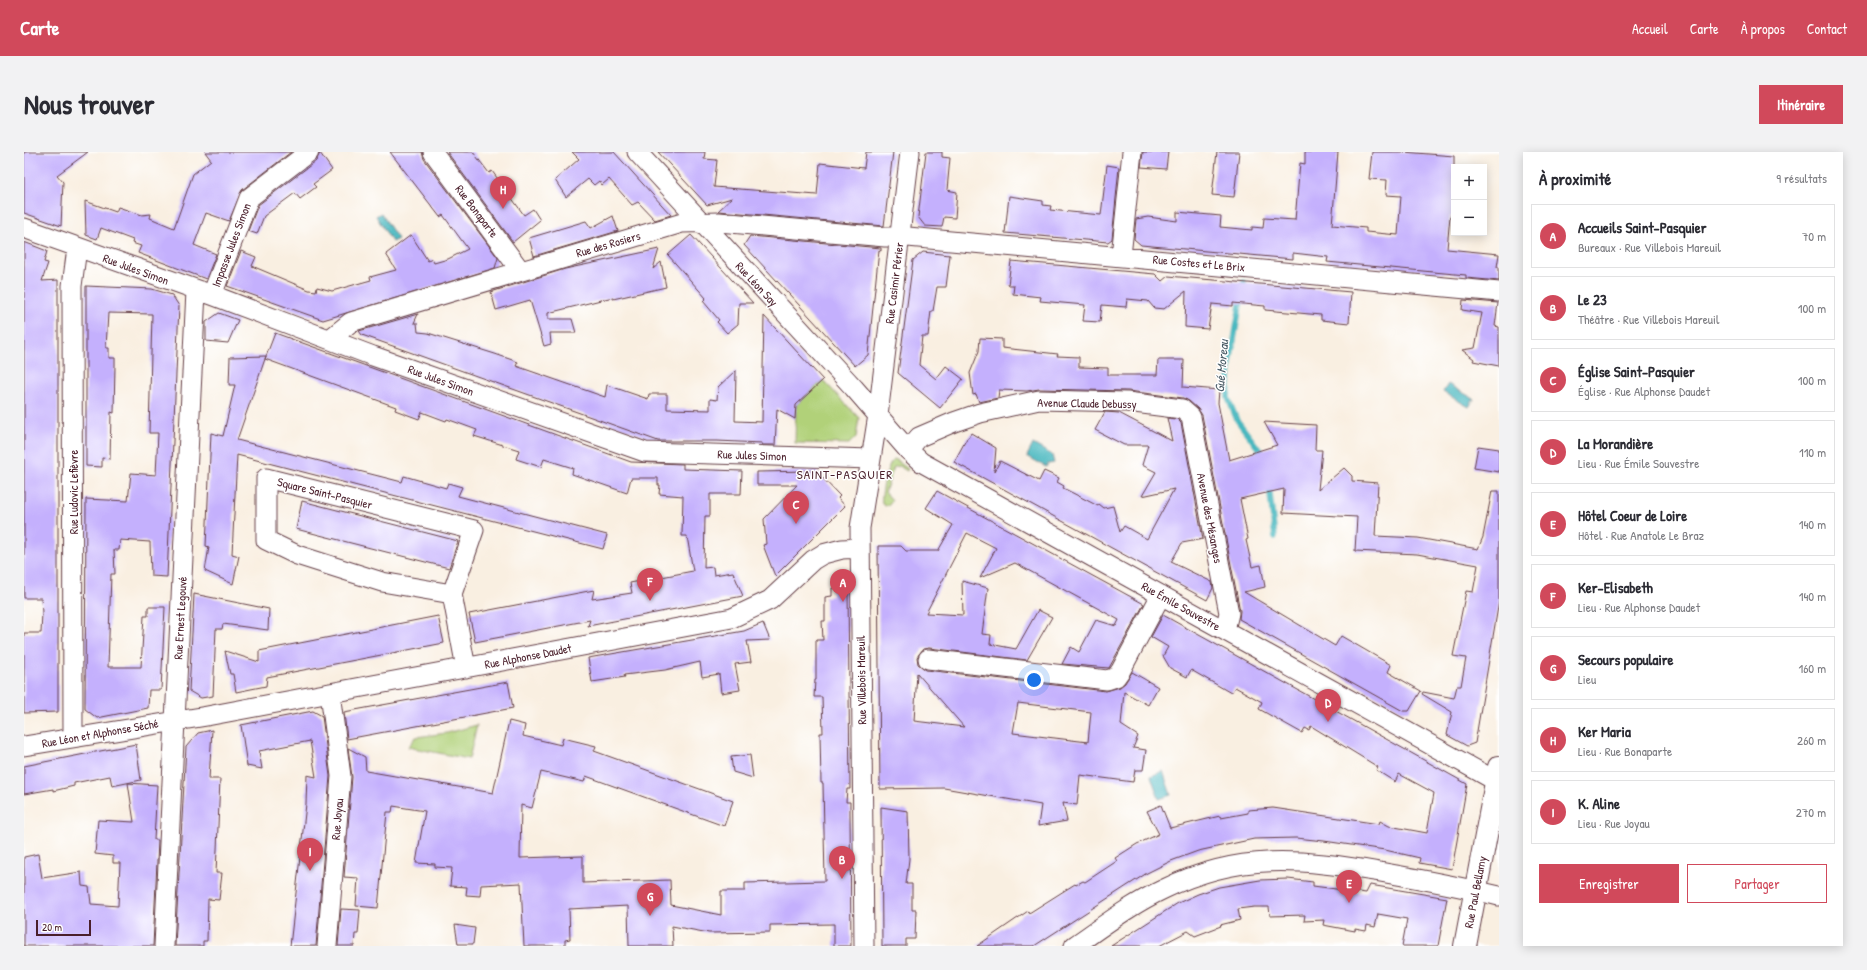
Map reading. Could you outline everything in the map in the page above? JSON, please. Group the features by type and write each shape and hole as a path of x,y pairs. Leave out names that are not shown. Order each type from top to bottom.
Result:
{"main road":[{"name":"Rue Paul Bellamy","path":"1465,946 1498,774"}],"street":[{"name":"Impasse Jules Simon","path":"204,293 249,198 309,152"},
{"name":"Rue Bonaparte","path":"433,152 520,270"},
{"name":"Rue Léon Say","path":"637,152 878,415"},
{"name":"Rue Casimir Périer","path":"878,415 910,152"},
{"path":"1121,256 1132,152"},
{"name":"Rue des Rosiers","path":"330,339 350,322 520,270 682,223 719,222 900,237"},
{"name":"Rue Jules Simon","path":"24,228 644,452 871,459"},
{"name":"Rue Costes et Le Brix","path":"900,237 1121,256 1499,292"},
{"name":"Rue Ludovic Lefièvre","path":"73,737 72,286 77,248"},
{"name":"Rue Ernest Legouvé","path":"164,946 175,721 204,293"},
{"name":"Avenue Claude Debussy","path":"908,450 918,437 947,425 980,413 1039,400 1127,402 1182,410"},
{"name":"Avenue des Mésanges","path":"1182,410 1191,417 1226,598 1229,618 1225,630"},
{"name":"Rue Émile Souvestre","path":"878,415 908,450 921,462 1225,630 1498,774"},
{"name":"Rue Villebois Mareuil","path":"864,946 860,528 878,415"},
{"name":"Square Saint-Pasquier","path":"452,594 382,582 297,555 266,540 266,478 474,530 452,594 466,668"},
{"name":"Rue Alphonse Daudet","path":"175,721 732,618 770,600 812,560 823,554 842,548 860,548"},
{"path":"928,659 1106,680 1112,679 1120,670 1161,595"},
{"name":"Rue Joyau","path":"327,946 341,776 330,693"},
{"name":"Rue Léon et Alphonse Séché","path":"24,746 175,721"},
{"path":"1074,946 1164,889 1214,870 1259,861 1300,861 1331,864 1454,884 1499,896"}],"green space":[{"path":"823,380 859,418 856,437 849,444 795,443 796,405"},
{"path":"895,459 908,469 907,471 899,466 894,467 885,492 892,500 885,506 882,504 883,487 889,466"},
{"path":"477,725 469,759 408,747 416,737 447,733"}],"water":[{"path":"381,213 398,239 392,242 376,216"},
{"path":"1448,384 1474,399 1469,407 1443,392"},
{"path":"1033,444 1052,455 1054,463 1048,464 1046,467 1027,456"},
{"path":"1163,771 1171,795 1159,799 1151,776"}],"building":[{"path":"24,152 88,152 57,175 63,182 61,226 24,213"},
{"path":"205,152 291,152 242,190 229,221 206,213 194,245 216,254 206,279 138,253 141,246 132,243 133,240 101,228 97,239 86,235 85,201 116,212 118,207 142,215 151,214 150,218 174,228 193,174 211,160"},
{"path":"390,152 422,152 424,159 498,258 495,268 323,320 227,286 241,251 256,257 252,266 309,290 316,291 317,287 332,291 371,280 370,277 396,270 386,254 411,235 428,261 432,259 434,263 448,259 468,249 443,215 440,217"},
{"path":"447,152 473,152 489,173 492,171 524,215 533,209 540,220 513,242"},
{"path":"572,152 614,152 671,215 655,220 638,202 632,205 609,179 602,185 599,181 594,185 588,179 566,197 555,180 579,159"},
{"path":"658,152 705,152 704,159 717,160 714,187 817,195 820,163 864,168 866,152 893,152 884,226 718,211 732,198 707,205"},
{"path":"926,152 942,152 942,157 950,158 947,190 957,192 955,218 944,217 942,227 925,226 918,217"},
{"path":"1143,152 1168,152 1166,169 1141,167"},
{"path":"1217,152 1239,152 1234,197 1212,195"},
{"path":"1305,152 1338,152 1332,225 1366,228 1366,232 1398,235 1401,196 1386,195 1387,180 1369,179 1372,152 1403,152 1454,156 1454,164 1451,164 1451,216 1447,249 1499,254 1497,267 1499,267 1499,281 1466,278 1466,275 1327,262 1328,257 1293,253 1293,259 1141,245 1134,239 1136,219 1148,217 1177,221 1177,212 1221,216 1220,227 1252,230 1252,227 1263,228 1264,218 1295,220 1300,163 1305,164"},
{"path":"320,153 332,170 313,184 316,187 300,199 295,193 264,216 257,234 248,231 258,205 316,161"},
{"path":"1107,165 1119,167 1112,239 1108,242 1005,233 1009,196 1043,201 1043,205 1051,206 1050,210 1101,215"},
{"path":"613,216 618,231 534,256 529,238 586,221 591,228"},
{"path":"691,235 753,303 739,303 738,324 727,333 717,322 719,320 703,301 706,298 668,255"},
{"path":"750,236 881,248 881,251 879,250 868,355 855,366 744,245"},
{"path":"24,242 47,251 44,262 48,263 42,281 58,280 58,712 24,713 24,633 41,633 42,613 41,598 24,598"},
{"path":"659,249 653,269 661,262 666,287 613,299 613,297 548,313 548,319 572,319 576,333 550,333 551,344 544,346 530,300 496,310 491,292 565,269"},
{"path":"923,252 950,255 946,287 937,287 933,311 931,311 928,336 922,336 919,365 936,379 946,366 963,379 940,408 898,373 913,260"},
{"path":"1011,261 1155,274 1162,281 1168,276 1351,292 1349,323 1321,320 1321,315 1265,310 1265,306 1233,303 1233,306 1212,304 1208,329 1185,327 1186,291 1164,309 1154,308 1148,301 1127,299 1126,307 1102,305 1100,322 1083,321 1085,305 1040,301 1041,297 1013,294 1014,285 1008,285"},
{"path":"86,286 152,289 172,295 179,306 167,577 151,576 150,542 120,540 119,550 114,550 115,574 111,574 108,667 141,667 144,616 148,616 148,607 165,607 161,690 149,690 148,708 97,718 85,709 86,499 128,501 131,473 156,475 158,433 149,433 152,314 108,313 106,348 109,348 109,358 115,358 114,413 111,412 110,459 102,458 102,467 86,466"},
{"path":"1463,300 1498,303 1495,326 1499,327 1499,366 1473,361 1474,359 1462,350 1475,348 1482,313 1462,310"},
{"path":"219,313 238,320 228,343 206,341 206,322"},
{"path":"418,314 414,323 417,323 418,332 428,333 495,354 518,362 516,366 605,397 607,385 648,399 649,394 667,394 667,409 710,410 710,399 717,400 718,387 736,370 735,421 762,422 764,316 823,380 796,405 795,419 777,409 775,445 717,441 658,441 362,335 359,331"},
{"path":"275,333 631,462 683,464 683,469 742,471 741,494 710,494 710,516 705,516 704,568 713,567 714,575 733,572 743,596 588,626 590,620 475,642 469,614 594,590 592,599 632,593 630,583 693,571 687,536 682,536 683,496 659,494 660,485 658,485 658,478 631,478 627,493 572,474 573,468 544,459 541,467 516,459 519,450 474,436 477,430 422,412 419,419 395,410 396,407 265,359"},
{"path":"980,338 1002,339 1002,348 1058,354 1057,356 1079,357 1079,367 1108,368 1108,375 1157,375 1158,360 1184,360 1183,387 1219,390 1218,403 1229,460 1277,445 1264,422 1316,425 1315,450 1322,450 1318,490 1344,468 1352,476 1352,481 1378,483 1375,536 1418,538 1478,549 1483,537 1492,491 1499,491 1499,601 1475,743 1467,746 1447,735 1452,712 1422,694 1423,692 1454,698 1457,686 1461,686 1466,658 1453,656 1466,591 1473,592 1478,565 1417,554 1355,551 1357,517 1283,513 1284,489 1240,499 1248,539 1246,540 1252,567 1261,565 1265,587 1244,592 1335,646 1341,636 1391,665 1388,672 1421,691 1409,711 1403,711 1239,619 1240,611 1202,415 1189,401 1183,398 1128,391 1039,389 1027,391 999,390 998,398 979,402 976,394 973,395 970,373 979,351"},
{"path":"266,356 237,440 402,482 404,476 446,488 448,483 462,487 458,496 607,535 603,549 237,455 232,554 239,556 233,584 205,571 209,547 206,546 211,433 223,436 235,385 229,385 230,357"},
{"path":"1105,412 1119,413 1172,441 1167,418 1177,419 1181,423 1203,539 1182,543 1171,562 1212,582 1213,588 1207,600 954,462 971,433 996,448 994,472 1000,461 1039,481 1044,471 1059,478 1057,482 1064,486 1063,488 1098,506 1099,504 1104,508 1113,506 1120,532 1124,526 1147,539 1174,489 1142,496 1156,472 1142,465 1148,445 1124,445 1095,430"},
{"path":"1478,446 1499,449 1499,472 1474,468"},
{"path":"814,469 840,496 838,498 845,506 775,576 763,545 766,544 764,519 797,485 757,485 757,472 811,471"},
{"path":"937,491 1144,604 1109,668 1062,664 1071,647 1079,652 1096,620 1116,626 1119,620 1015,563 980,578 996,548 967,533 926,613 963,615 962,581 988,588 982,634 991,635 990,644 1016,649 1038,610 1052,617 1027,660 929,648 923,649 917,657 918,664 926,670 1106,691 1120,687 1125,683 1132,672 1158,687 1148,705 1124,692 1121,725 1138,736 1133,748 1146,750 1143,770 1135,770 1133,782 1080,775 1077,805 1063,803 1067,821 1038,826 1041,805 944,788 880,789 878,546 901,546 906,551 938,551 953,525 926,508","holes":["917,673 964,727 914,721","1018,703 1091,712 1088,742 1013,733"]},
{"path":"302,501 458,541 449,568 296,529"},
{"path":"832,588 848,588 850,789 847,789 846,802 850,802 851,946 834,946 834,924 770,925 770,932 709,933 672,926 673,946 629,946 628,906 569,909 570,939 565,940 565,946 524,946 521,883 481,885 480,896 466,895 467,887 450,886 452,868 435,867 435,864 416,863 425,811 393,806 392,812 387,812 378,908 356,906 358,878 344,877 352,777 348,748 365,757 366,771 493,793 509,721 525,725 523,736 561,745 563,738 596,746 594,751 733,801 724,826 586,776 584,782 541,772 532,808 521,805 520,858 583,856 583,883 670,880 671,905 721,915 721,891 745,891 745,883 825,881 823,783 821,783 820,733 823,733 822,697 814,697 816,680 816,640 823,640 822,621 825,621 825,597 832,596"},
{"path":"194,594 269,609 268,630 223,624 222,629 216,629 213,696 201,698 189,691"},
{"path":"1163,615 1467,784 1452,869 1419,863 1420,858 1385,850 1296,838 1254,839 1198,851 1171,861 1147,873 1034,946 977,946 1028,911 1029,913 1075,884 1076,885 1083,881 1085,882 1117,861 1115,858 1137,844 1159,834 1147,811 1161,805 1170,828 1220,816 1221,818 1248,813 1248,810 1273,808 1379,824 1380,821 1389,826 1427,833 1434,793 1399,774 1395,782 1376,770 1378,767 1311,726 1309,730 1305,728 1302,733 1259,709 1262,702 1235,687 1231,693 1191,670 1187,677 1170,668 1163,656 1168,647 1151,637"},
{"path":"438,616 444,643 267,677 266,686 236,692 233,674 230,674 225,651 259,662 259,651"},
{"path":"763,623 770,640 747,641 751,662 735,664 740,690 721,693 719,674 702,677 700,662 665,670 624,675 625,677 592,682 588,658 744,631"},
{"path":"508,682 513,708 347,739 344,712"},
{"path":"313,711 322,716 330,776 316,946 290,946 306,804 307,775 316,777 310,741 259,751 262,769 247,766 241,725"},
{"path":"212,730 209,779 220,779 216,873 222,873 219,900 208,899 207,941 203,941 203,946 175,946 186,747 198,733"},
{"path":"136,744 141,780 112,786 110,776 74,783 74,786 53,791 53,789 24,794 24,766"},
{"path":"750,755 753,778 733,772 731,757"},
{"path":"128,783 157,785 154,840 158,840 153,946 24,946 24,857 38,854 42,878 81,872 82,886 89,887 91,904 118,906 120,863 113,863 113,856 95,854 98,820 134,822"},
{"path":"881,807 908,811 909,859 906,884 912,884 912,910 916,910 915,939 906,939 906,946 882,946"},
{"path":"1288,879 1313,882 1313,886 1366,893 1370,885 1447,898 1438,946 1402,946 1407,919 1378,914 1375,927 1367,925 1366,931 1355,929 1355,931 1323,925 1324,920 1304,921 1305,915 1270,916 1269,907 1254,907 1238,909 1240,920 1220,925 1221,926 1195,936 1188,931 1159,946 1111,946 1178,903 1198,894 1219,887 1260,880"},
{"path":"341,909 360,910 358,934 355,934 354,946 338,946"},
{"path":"455,925 475,928 473,944 458,944"}],"waterway":[{"name":"Gué Moreau","path":"1244,282 1230,363 1228,398 1237,420 1264,456"},
{"name":"Gué Moreau","path":"1269,486 1275,537"}],"place":[{"name":"Ker Maria","path":"503,209"},
{"name":"Église Saint-Pasquier","path":"796,524"},
{"name":"Ker-Elisabeth","path":"650,601"},
{"name":"Accueils Saint-Pasquier","path":"843,602"},
{"name":"La Morandière","path":"1328,722"},
{"name":"K. Aline","path":"310,871"},
{"name":"Le 23","path":"842,879"},
{"name":"Hôtel Coeur de Loire","path":"1349,903"},
{"name":"Secours populaire","path":"650,916"}],"district":[{"name":"SAINT-PASQUIER","path":"845,474"}]}
